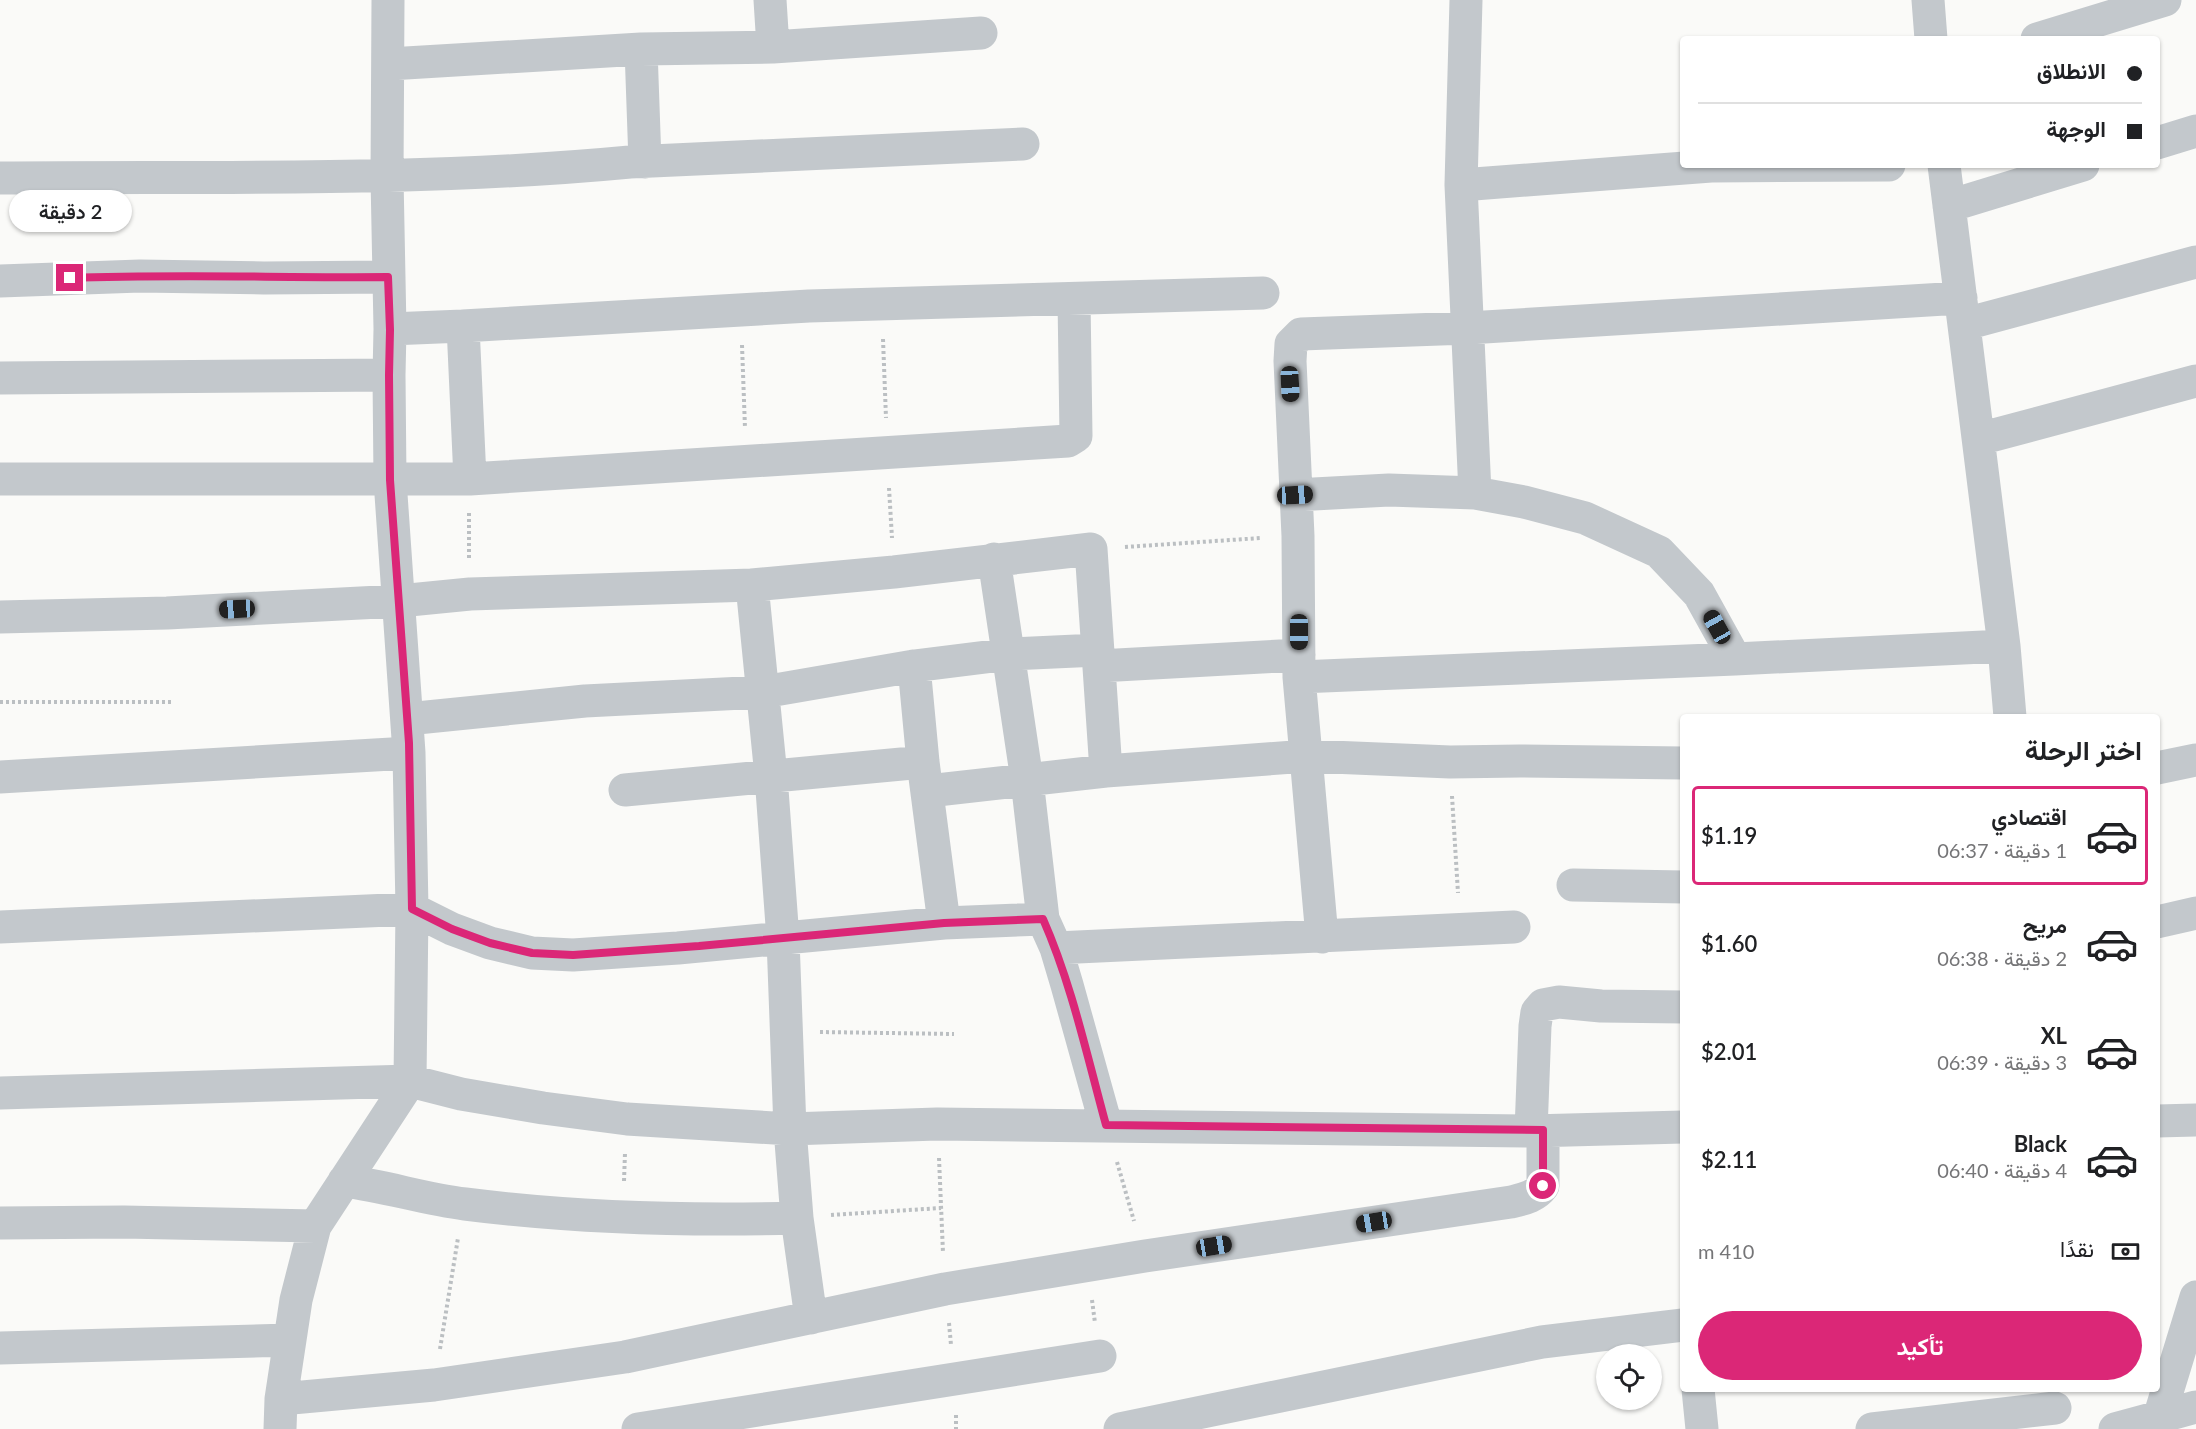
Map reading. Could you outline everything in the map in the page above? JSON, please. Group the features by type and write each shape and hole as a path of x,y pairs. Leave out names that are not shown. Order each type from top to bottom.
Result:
{"street":[{"path":"388,0 390,480 409,753 412,909 410,1082 315,1226 296,1300 281,1414 434,1386 625,1357 945,1289 1145,1256 1511,1202 1529,1197 1539,1192 1543,1186 1537,1131 1535,1026 1537,1012 1543,1005 1559,1002 1601,1006 1680,1007"},
{"path":"770,0 773,47"},
{"path":"1466,0 1461,185 1475,493"},
{"path":"1928,0 1931,36"},
{"path":"2047,36 2165,0"},
{"path":"389,64 641,49 773,47 981,33"},
{"path":"641,49 645,162"},
{"path":"2160,142 2196,131"},
{"path":"4,170 387,177 1023,144"},
{"path":"1461,185 1685,168"},
{"path":"1944,168 2004,646 2010,714"},
{"path":"1949,206 2073,168"},
{"path":"1322,937 1299,666 1298,536 1290,361 1291,344 1301,334 1963,311 2196,262"},
{"path":"0,281 140,276 388,277"},
{"path":"390,330 740,309 1263,293"},
{"path":"0,479 470,479 1068,441 1076,436 1074,299"},
{"path":"464,326 470,479"},
{"path":"0,378 389,375"},
{"path":"1979,439 2196,381"},
{"path":"1295,495 1389,490 1475,493 1524,502 1585,518 1659,552 1699,594 1735,659"},
{"path":"0,617 167,613 399,601 470,594 752,585 894,572 1092,549 1106,771"},
{"path":"994,559 1010,654 1049,934 1106,1125"},
{"path":"752,585 771,776 783,939 790,1129 797,1218 811,1318"},
{"path":"407,719 585,702 763,692 914,666 1010,654 1299,666 1735,659 2004,646"},
{"path":"914,666 944,923"},
{"path":"0,777 409,753"},
{"path":"625,789 771,776 1027,780 1106,771 1307,756 1450,762 1680,763"},
{"path":"2160,767 2196,760"},
{"path":"1573,885 1680,887"},
{"path":"0,927 412,909 452,929 490,943 532,953 573,955 783,939 944,923 1049,934 1322,937 1514,927"},
{"path":"2160,921 2196,913"},
{"path":"0,1093 410,1082 461,1094 543,1108 627,1119 790,1129 937,1125 1537,1131 1680,1127"},
{"path":"2160,1121 2196,1120"},
{"path":"344,1181 464,1204 623,1219 709,1221 797,1218"},
{"path":"0,1223 112,1222 315,1226"},
{"path":"2159,1418 2196,1296"},
{"path":"1120,1429 1542,1342 1680,1325"},
{"path":"0,1348 290,1340"},
{"path":"638,1429 1100,1356"},
{"path":"1698,1392 1702,1429"},
{"path":"2115,1429 2196,1407"},
{"path":"1872,1429 2055,1409"}],"path":[{"path":"740,309 746,462"},
{"path":"470,479 468,534 470,594"},
{"path":"1092,549 1298,536"},
{"path":"0,702 173,702"},
{"path":"1450,762 1461,930"},
{"path":"787,1031 954,1035"},
{"path":"623,1219 627,1119"},
{"path":"937,1125 945,1289 955,1380"},
{"path":"1106,1125 1145,1256"},
{"path":"434,1386 464,1204"},
{"path":"797,1218 941,1208"},
{"path":"1088,1267 1100,1356"}],"route":[{"path":"70,278 388,277 390,480 409,743 412,909 452,929 490,943 532,953 573,955 699,946 944,923 1043,919 1056,948 1106,1125 1543,1130 1543,1186"}]}
